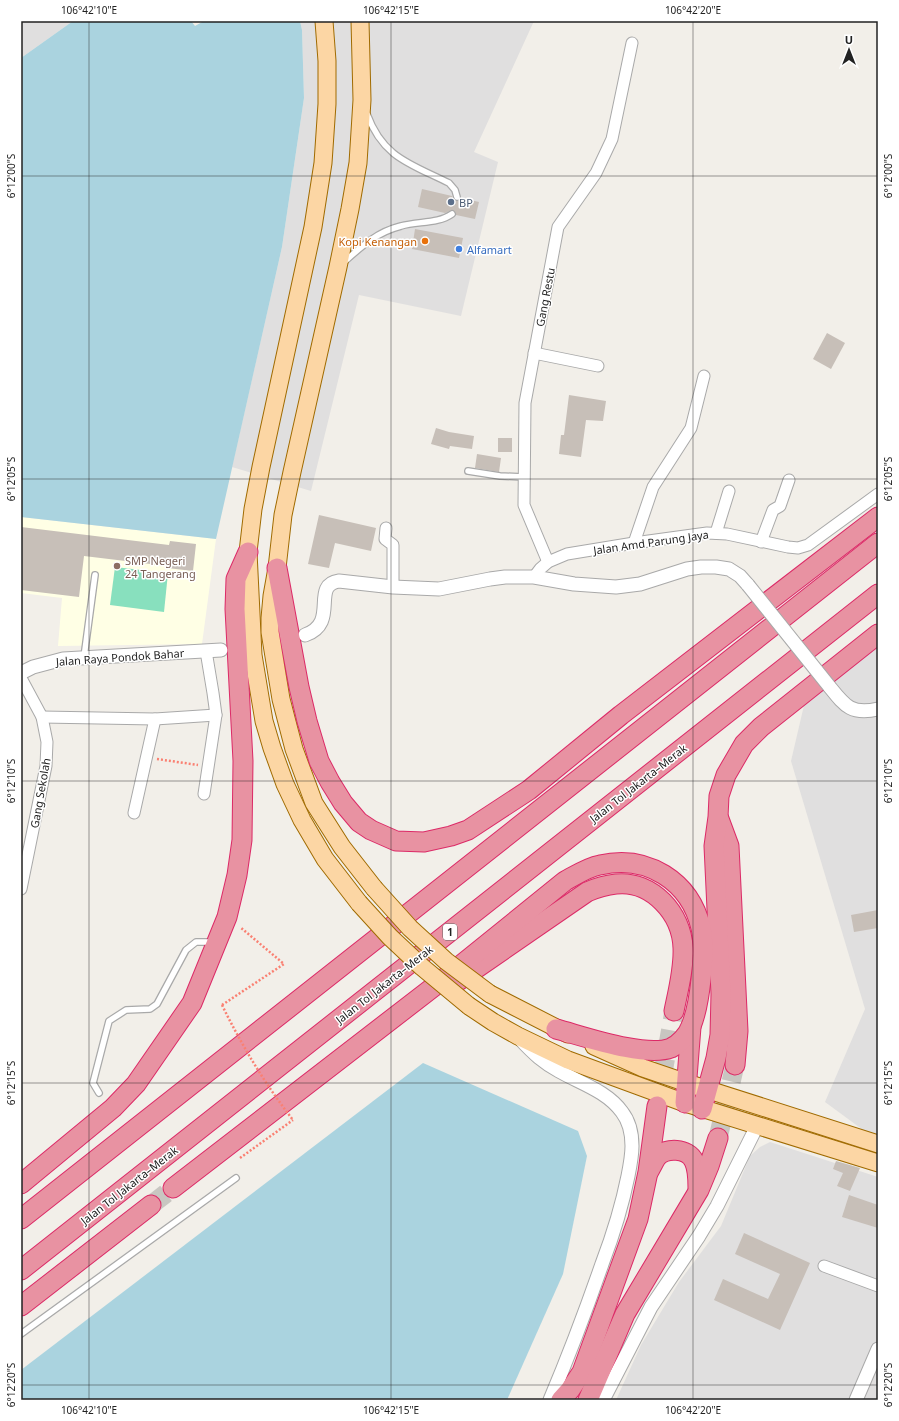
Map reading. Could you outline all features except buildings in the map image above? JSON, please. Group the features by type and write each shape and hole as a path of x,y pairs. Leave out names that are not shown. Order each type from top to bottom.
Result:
{"highway":[{"path":"277,568 299,687 307,721 319,760 330,782 343,803 359,822 396,841 424,842 468,830 529,790 621,716 878,518"},
{"path":"21,1219 878,543"},
{"path":"21,1184 113,1108 136,1084 192,1003 227,917 237,875 242,840 243,761 235,609 236,579 248,552"},
{"name":"Jalan Tol Jakarta–Merak","path":"21,1270 878,594"},
{"path":"621,716 809,597"},
{"path":"694,1106 708,1090 720,1035 721,994 714,846 719,796 726,775 744,744 761,727 878,634"},
{"path":"718,817 729,846 738,1031 735,1065"},
{"path":"173,1188 445,978 565,881 599,865 616,862 633,863 651,868 666,876 680,887 690,899 701,928 702,947 699,988 696,1009 691,1027 687,1083 694,1106"},
{"path":"331,1065 483,965 587,892 616,884 630,884 643,888 657,896 675,917 684,948 674,1011"},
{"path":"556,1029 626,1047 655,1051 671,1048 678,1043 691,1027"},
{"path":"561,1400 582,1372 632,1238 638,1219 648,1172 657,1106"},
{"path":"588,1400 625,1314 698,1190 709,1166 718,1138"},
{"path":"648,1172 657,1157 667,1150 682,1150 694,1159 697,1169 698,1190"},
{"path":"21,1306 151,1205"}],"main road":[{"path":"324,21 327,61 327,104 323,163 313,228 261,467 253,509 248,552 253,655 264,721 285,784 302,820 325,859 359,903 390,937 422,967 469,1006 492,1022 568,1060 694,1106 878,1163"},
{"path":"360,21 362,100 358,164 338,267 292,472 272,596 270,632 281,699 294,749 314,803 342,847 374,888 410,928 441,957 490,994 556,1029 643,1068 878,1144"}],"street":[{"name":"Gang Restu","path":"548,562 524,505 523,477 525,403 558,228 596,173 612,139 632,43"},
{"path":"534,353 598,366"},
{"path":"634,543 653,487 691,428 704,376"},
{"path":"761,542 773,510 780,506 789,480"},
{"path":"716,533 729,491"},
{"name":"Jalan Amd Parung Jaya","path":"534,577 548,562 567,554 634,543 716,533 798,548 808,545 878,494"},
{"path":"386,528 385,540 394,545 394,587"},
{"path":"305,635 312,633 320,624 323,618 326,592 330,584 339,581 394,587 439,589 505,577 534,577 574,584 616,587 640,584 686,570 701,567 716,567 729,570 740,576 843,704 860,711 878,709"},
{"name":"Jalan Raya Pondok Bahar","path":"21,673 33,667 63,659 221,650"},
{"path":"204,794 216,716 206,651"},
{"name":"Gang Sekolah","path":"21,678 42,717 47,742 46,766 21,889"},
{"path":"42,717 156,719 216,716"},
{"path":"134,813 156,719"},
{"path":"518,1036 537,1057 614,1102 623,1113 631,1134 631,1162 614,1231 575,1341 550,1400"},
{"path":"603,1400 651,1307 699,1236 717,1206 757,1126"},
{"path":"824,1266 878,1286"},
{"path":"856,1400 874,1368 878,1349"}],"lane":[{"path":"362,100 372,127 382,143 398,158 449,183 455,190 457,197"},
{"path":"338,267 368,241 383,232 417,222 445,219 452,214"},
{"path":"468,471 500,476 523,477"},
{"path":"84,657 95,575"},
{"path":"99,1093 93,1083 109,1021 126,1010 150,1009 157,1004 186,950 196,942 218,942"},
{"path":"21,1334 236,1178"}],"path":[{"path":"147,757 208,766"},
{"path":"227,917 284,964 222,1005 238,1037 273,1094 293,1120 234,1162"}],"shaded area":[{"path":"21,21 73,21 21,58"},
{"path":"300,21 534,21 474,152 498,162 461,316 359,295 311,491 232,467 282,247 304,98 302,30"},
{"name":"SMP Negeri 24 Tangerang","path":"21,517 216,539 202,644 58,646 62,598 21,593"},
{"path":"878,644 878,1139 874,1138 825,1102 865,1009 791,761 805,701"},
{"path":"770,1142 878,1177 878,1400 616,1400 641,1345 679,1282 721,1226 750,1156 760,1147"}],"green space":[{"path":"115,567 168,573 164,612 110,605"}],"water":[{"path":"73,21 191,21 195,26 204,21 300,21 302,30 304,98 282,247 216,539 21,517 21,58"},
{"path":"423,1063 578,1131 587,1156 563,1274 507,1400 21,1400 21,1370"}],"tunnel":[{"path":"657,1106 674,1011"},
{"path":"718,1138 735,1065"},
{"path":"151,1205 173,1188"}],"place":[{"name":"BP","path":"451,202"},
{"name":"Kopi Kenangan","path":"425,241"},
{"name":"Alfamart","path":"459,249"},
{"name":"SMP Negeri 24 Tangerang","path":"117,566"}]}
